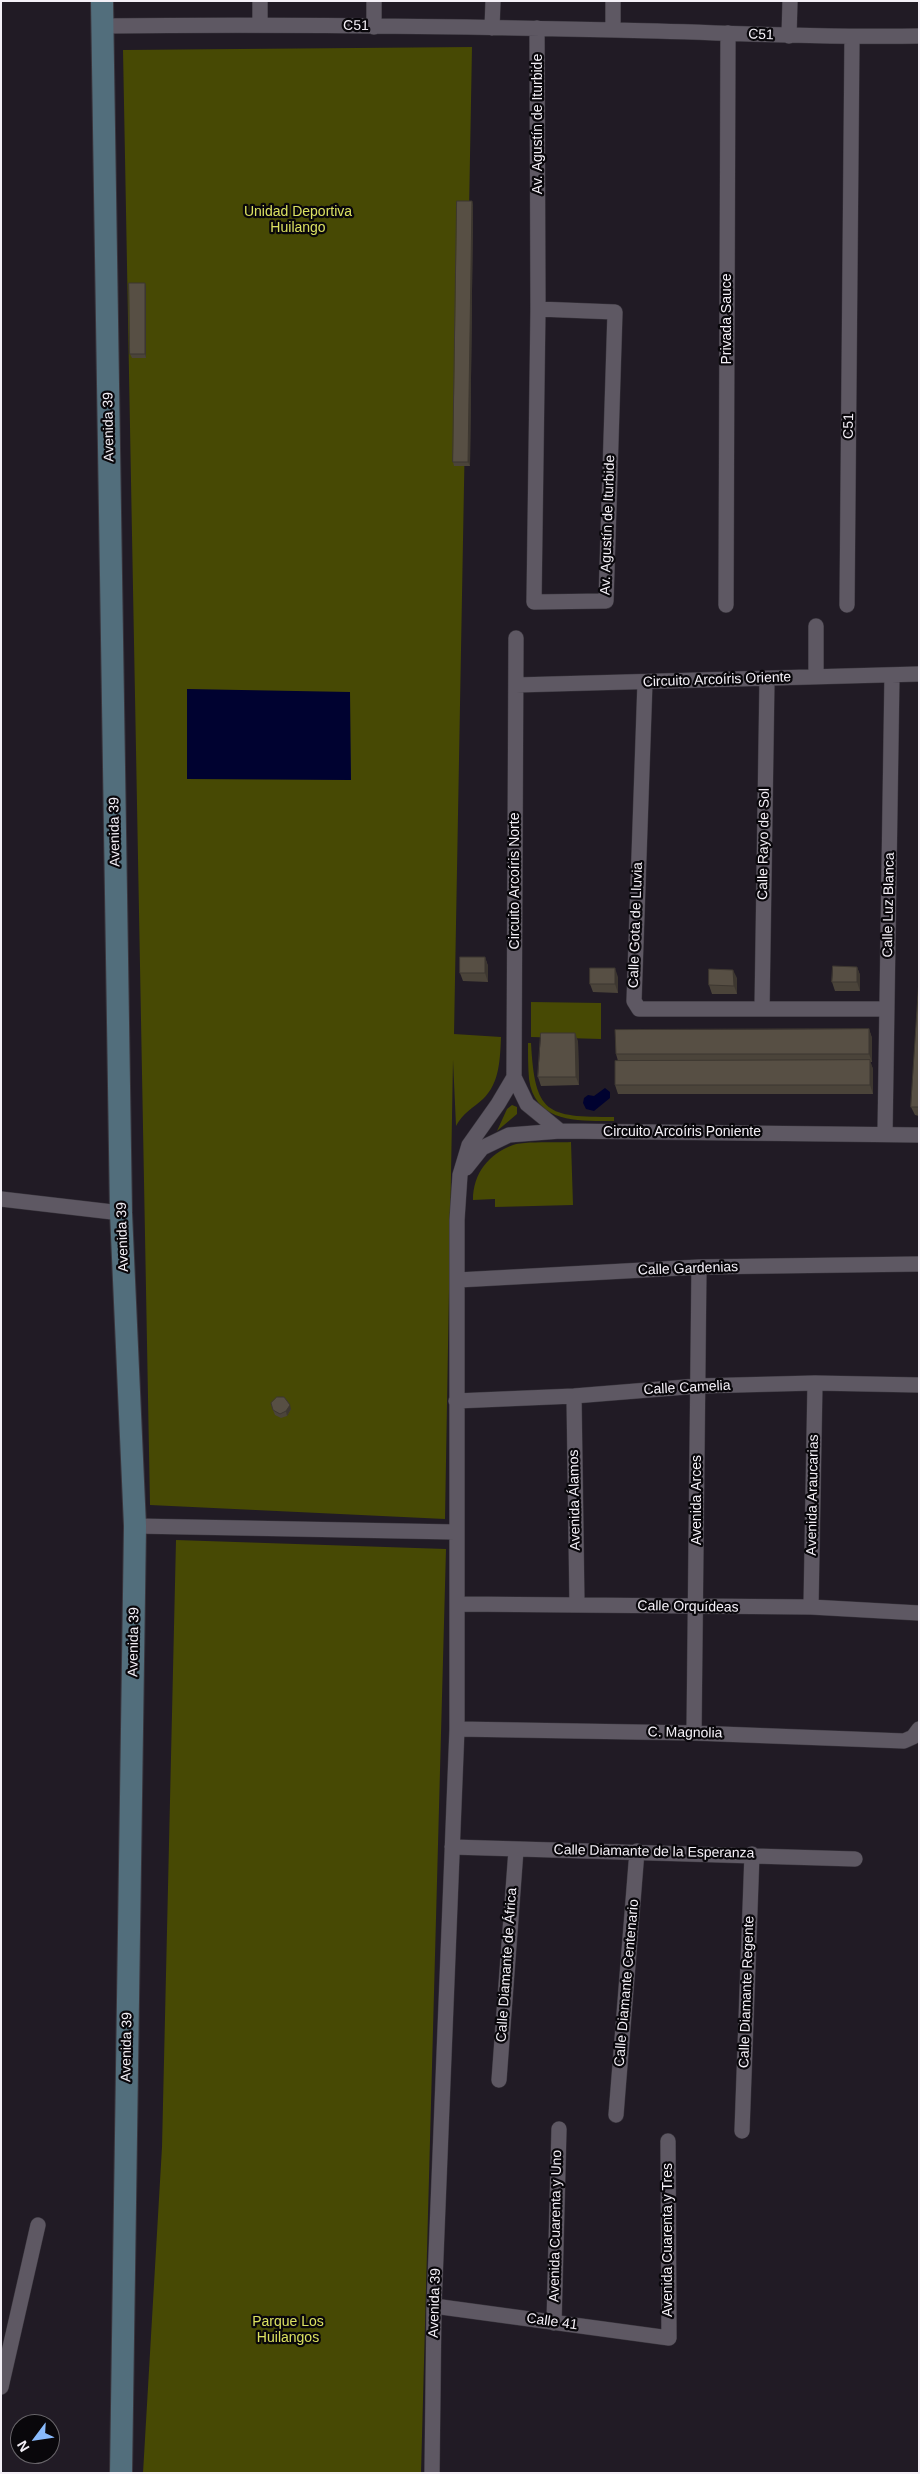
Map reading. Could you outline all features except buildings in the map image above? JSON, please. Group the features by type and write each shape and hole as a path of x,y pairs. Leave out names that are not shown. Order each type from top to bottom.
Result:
{"street":[{"name":"Avenida 39","path":"102,1 121,1213 135,1526 121,2473"},
{"path":"260,1 260,24"},
{"path":"374,1 374,27"},
{"path":"492,28 493,1"},
{"path":"613,1 613,30"},
{"path":"789,36 790,1"},
{"name":"C51","path":"102,26 260,24 537,28 852,37 847,605"},
{"name":"Av. Agustín de Iturbide","path":"537,28 538,310 534,602 606,601 615,312 538,310"},
{"name":"Privada Sauce","path":"726,605 728,33"},
{"path":"852,37 919,36"},
{"path":"816,626 816,677"},
{"name":"Circuito Arcoíris Norte","path":"516,638 514,1077 527,1104 560,1131"},
{"name":"Circuito Arcoíris Oriente","path":"516,686 919,674"},
{"name":"Calle Luz Blanca","path":"885,1134 892,675"},
{"name":"Calle Rayo de Sol","path":"762,1009 767,678"},
{"name":"Calle Gota de Lluvia","path":"645,682 634,1000 639,1009 887,1010"},
{"path":"460,1175 469,1145 498,1104 514,1077"},
{"name":"Circuito Arcoíris Poniente","path":"460,1175 482,1148 509,1135 560,1131 919,1135"},
{"name":"Avenida 39","path":"432,2473 434,2306 457,1729 456,1401 457,1220 460,1175"},
{"path":"1,1200 121,1213"},
{"name":"Calle Gardenias","path":"458,1280 699,1267 919,1264"},
{"name":"Avenida Arces","path":"694,1732 699,1267"},
{"name":"Calle Camelia","path":"456,1401 574,1396 698,1386 815,1383 919,1385"},
{"name":"Avenida Araucarias","path":"811,1607 815,1383"},
{"name":"Avenida Álamos","path":"574,1396 577,1605"},
{"path":"135,1526 456,1532"},
{"name":"Calle Orquídeas","path":"458,1604 811,1607 919,1613"},
{"name":"C. Magnolia","path":"457,1729 694,1732 904,1741 916,1733"},
{"name":"Calle Diamante de la Esperanza","path":"452,1847 516,1850 752,1854 856,1859"},
{"name":"Calle Diamante de África","path":"499,2080 516,1850"},
{"name":"Calle Diamante Centenario","path":"616,2115 637,1851"},
{"name":"Calle Diamante Regente","path":"742,2131 752,1854"},
{"name":"Avenida Cuarenta y Uno","path":"554,2323 559,2129"},
{"name":"Avenida Cuarenta y Tres","path":"668,2141 669,2338"},
{"path":"1,2388 38,2225"},
{"name":"Calle 41","path":"434,2306 669,2338"}],"green space":[{"name":"Unidad Deportiva Huilango","path":"472,47 454,1034 501,1037 498,1070 493,1086 489,1093 465,1114 456,1126 453,1060 445,1519 150,1505 123,50"},
{"path":"531,1002 601,1003 601,1039 531,1037"},
{"path":"528,1043 531,1043 536,1085 541,1098 548,1107 573,1115 614,1117 614,1121 574,1120 561,1117 540,1105 533,1094 529,1079"},
{"path":"512,1105 517,1107 517,1114 497,1131 507,1109"},
{"path":"571,1142 573,1205 495,1207 495,1199 473,1200 479,1173 490,1159 504,1149 525,1143"},
{"name":"Parque Los Huilangos","path":"176,1540 446,1549 421,2473 143,2473 162,2147"}],"water":[{"path":"187,689 350,692 351,780 187,779"},
{"path":"605,1088 610,1092 610,1098 594,1111 586,1109 583,1103 584,1098 588,1095 594,1096"}]}
